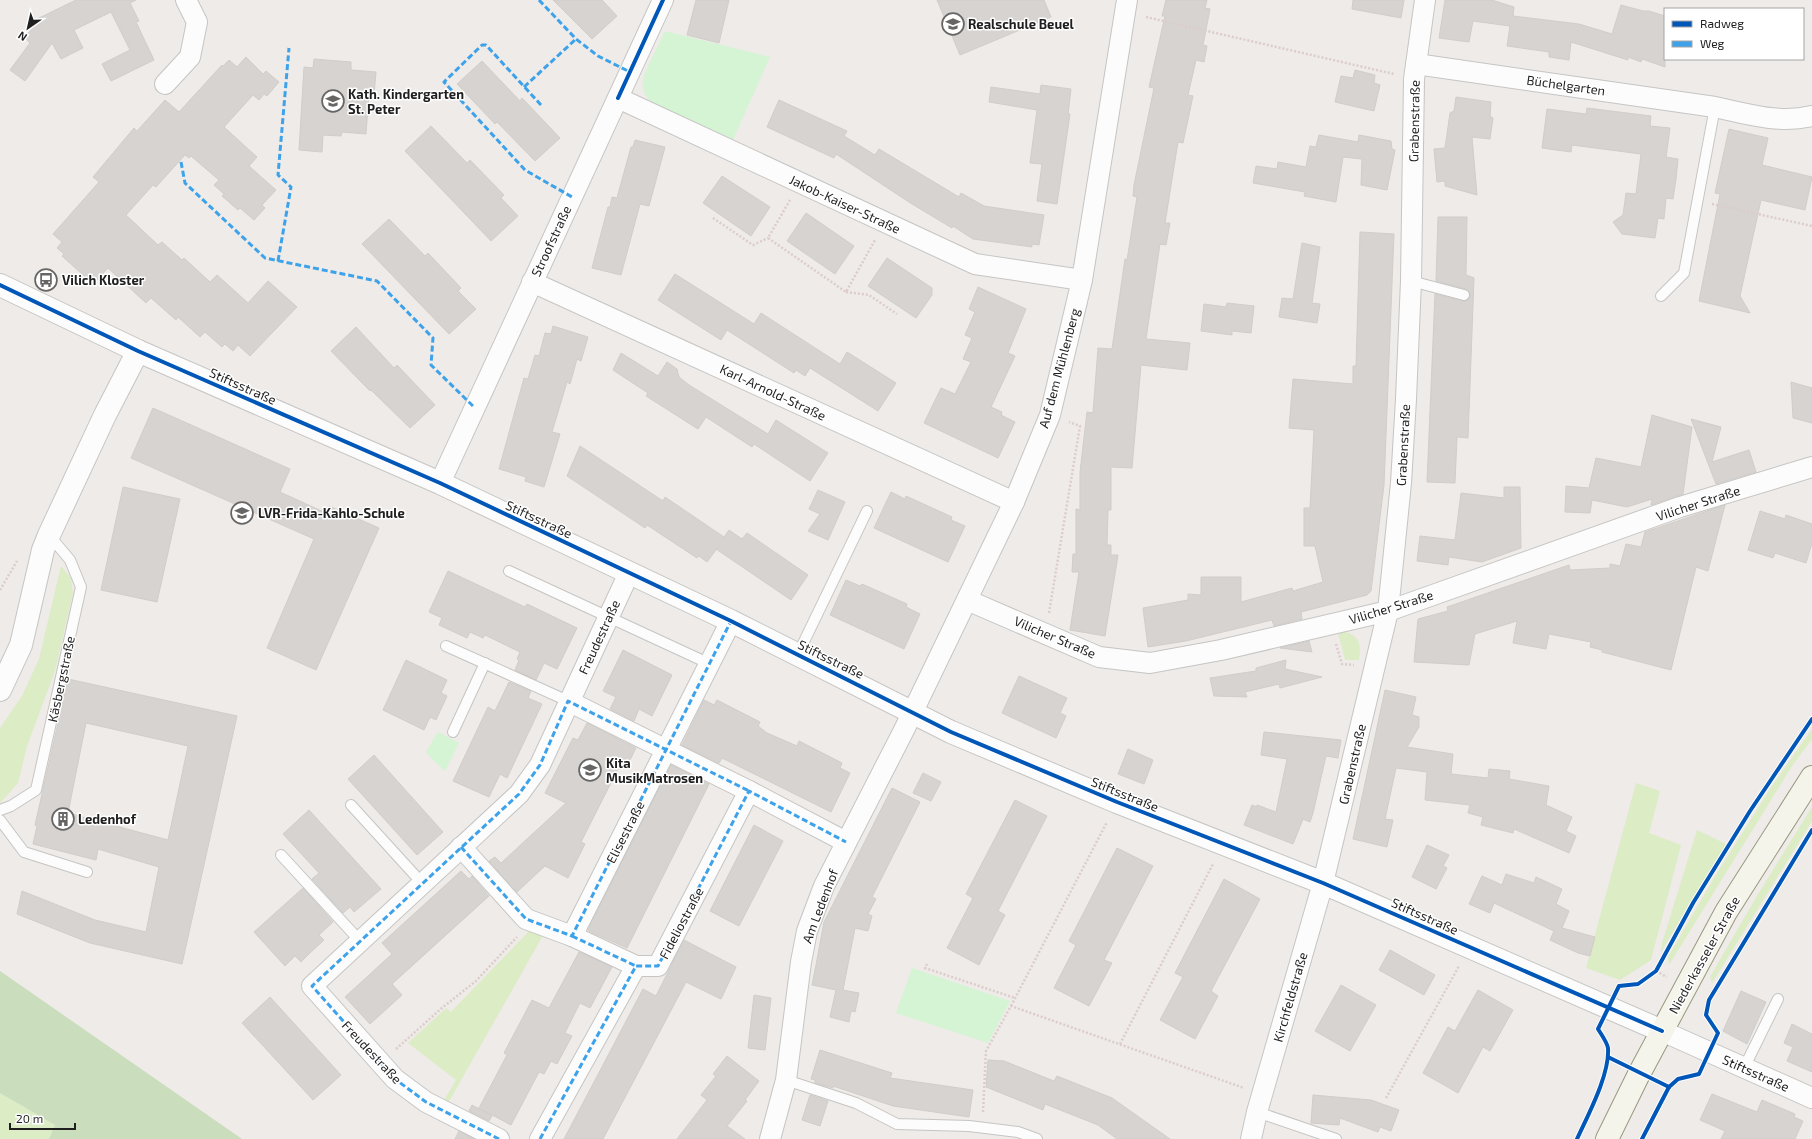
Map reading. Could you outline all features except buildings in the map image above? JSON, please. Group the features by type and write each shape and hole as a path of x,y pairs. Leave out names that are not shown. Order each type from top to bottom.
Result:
{"main road":[{"name":"Niederkasseler Straße","path":"1607,1139 1662,1031 1726,912 1812,777"}],"street":[{"path":"165,84 190,57 197,22 186,0"},
{"name":"Stroofstraße","path":"440,483 663,0"},
{"name":"Grabenstraße","path":"1323,883 1388,610 1401,483 1411,281 1415,71 1425,0"},
{"name":"Auf dem Mühlenberg","path":"912,711 1014,502 1050,415 1082,280 1126,6"},
{"name":"Büchelgarten","path":"1415,71 1715,107 1757,117 1800,119 1812,116"},
{"name":"Jakob-Kaiser-Straße","path":"618,98 975,264 1082,280"},
{"name":"Karl-Arnold-Straße","path":"532,282 1014,502"},
{"name":"Stiftsstraße","path":"0,285 138,351 440,483 731,620 951,732 1117,802 1323,883 1812,1098"},
{"path":"0,690 21,645 43,550 49,535 105,415 138,351"},
{"name":"Vilicher Straße","path":"967,600 1099,657 1150,663 1221,650 1388,610 1680,507 1812,467"},
{"name":"Freudestraße","path":"499,1139 426,1102 395,1079 312,986 519,794 540,765 568,701 629,573"},
{"name":"Elisestraße","path":"572,936 667,750 731,620"},
{"path":"568,701 749,791 846,842"},
{"name":"Am Ledenhof","path":"770,1139 786,1080 801,962 807,931 824,886 912,711"},
{"name":"Fideliostraße","path":"636,966 658,966 749,791"},
{"path":"461,847 526,919 572,936 636,966 540,1139"},
{"name":"Kirchfeldstraße","path":"1251,1139 1323,883"}],"lane":[{"path":"1661,296 1684,273 1715,107"},
{"path":"1411,281 1464,295"},
{"name":"Stiftsstraße","path":"798,654 867,511"},
{"name":"Käsbergstraße","path":"0,810 11,806 36,790 80,587 70,560 49,535"},
{"path":"509,571 710,664"},
{"path":"446,646 568,701"},
{"path":"453,732 484,663"},
{"path":"351,805 422,883"},
{"path":"0,820 24,852 87,872"},
{"path":"281,855 360,941"},
{"path":"1744,1068 1778,999"},
{"path":"786,1080 856,1103 897,1124 982,1128 1018,1132 1037,1139"},
{"path":"1260,1103 1336,1139"}],"path":[{"path":"1126,6 1415,71"},
{"path":"713,218 753,246 768,238 800,183"},
{"path":"1698,201 1812,226"},
{"path":"846,292 884,222"},
{"path":"768,238 846,292 869,295 897,314"},
{"path":"1046,633 1080,426 1050,415"},
{"path":"1330,624 1342,664 1375,666"},
{"path":"982,1128 986,1051 1117,802"},
{"path":"1120,1044 1224,844"},
{"path":"381,1062 443,1007 476,981 532,921"},
{"path":"1386,1098 1470,947"},
{"path":"927,964 925,968 1015,998"},
{"path":"1011,1006 1120,1044 1260,1103"}],"green space":[{"path":"665,31 770,57 732,142 656,107 646,95 643,90 643,79"},
{"path":"61,566 71,578 73,593 55,671 27,746 18,783 0,803 0,728 22,696 39,659"},
{"path":"1345,632 1354,636 1359,643 1359,660 1345,660 1338,633"},
{"path":"1812,729 1812,739 1792,766 1669,965 1668,957 1714,878 1772,786"},
{"path":"438,732 459,743 445,771 426,752"},
{"path":"1636,783 1660,791 1649,833 1681,845 1651,960 1620,980 1586,968"},
{"path":"1812,807 1812,821 1712,983 1710,977 1758,894"},
{"path":"1697,830 1726,844 1661,952 1662,943"},
{"path":"533,927 545,932 447,1105 443,1102 456,1080 408,1043 446,1008 451,1012"},
{"path":"912,968 1010,1001 988,1043 896,1013"},
{"path":"0,971 242,1139 49,1139 55,1125 0,1093"},
{"path":"0,1093 55,1125 49,1139 0,1139"}],"marked path":[{"path":"539,0 576,39 598,56 630,72"},
{"path":"524,87 576,39"},
{"path":"541,105 486,45 482,45 444,82 525,170 572,197"},
{"path":"278,261 291,187 278,175 289,48"},
{"path":"181,162 185,183 265,258 377,281 433,338 431,365 475,408"},
{"path":"461,847 526,919 572,936 731,621"},
{"path":"499,1139 426,1102 395,1079 312,986 519,794 540,765 568,701 749,791"},
{"path":"540,1139 636,966 658,966 749,791 846,842"},
{"path":"572,936 636,966"}],"cycle path":[{"path":"618,98 663,0"},
{"path":"0,285 138,351 440,483 731,621 951,732 1117,802 1323,883 1662,1031"},
{"path":"1577,1139 1592,1107 1606,1070 1608,1048 1598,1029 1619,986 1638,984 1656,971 1693,903 1750,811 1812,719"},
{"path":"1642,1139 1669,1087 1678,1079 1699,1074 1718,1033 1706,1015 1709,1000 1812,830"},
{"path":"1608,1057 1669,1087"}],"place":[{"name":"Realschule Beuel","path":"953,24"},
{"name":"Kath. Kindergarten St. Peter","path":"333,101"},
{"name":"Vilich Kloster","path":"46,280"},
{"name":"LVR-Frida-Kahlo-Schule","path":"242,513"},
{"name":"Kita MusikMatrosen","path":"590,770"},
{"name":"Ledenhof","path":"63,819"}]}
